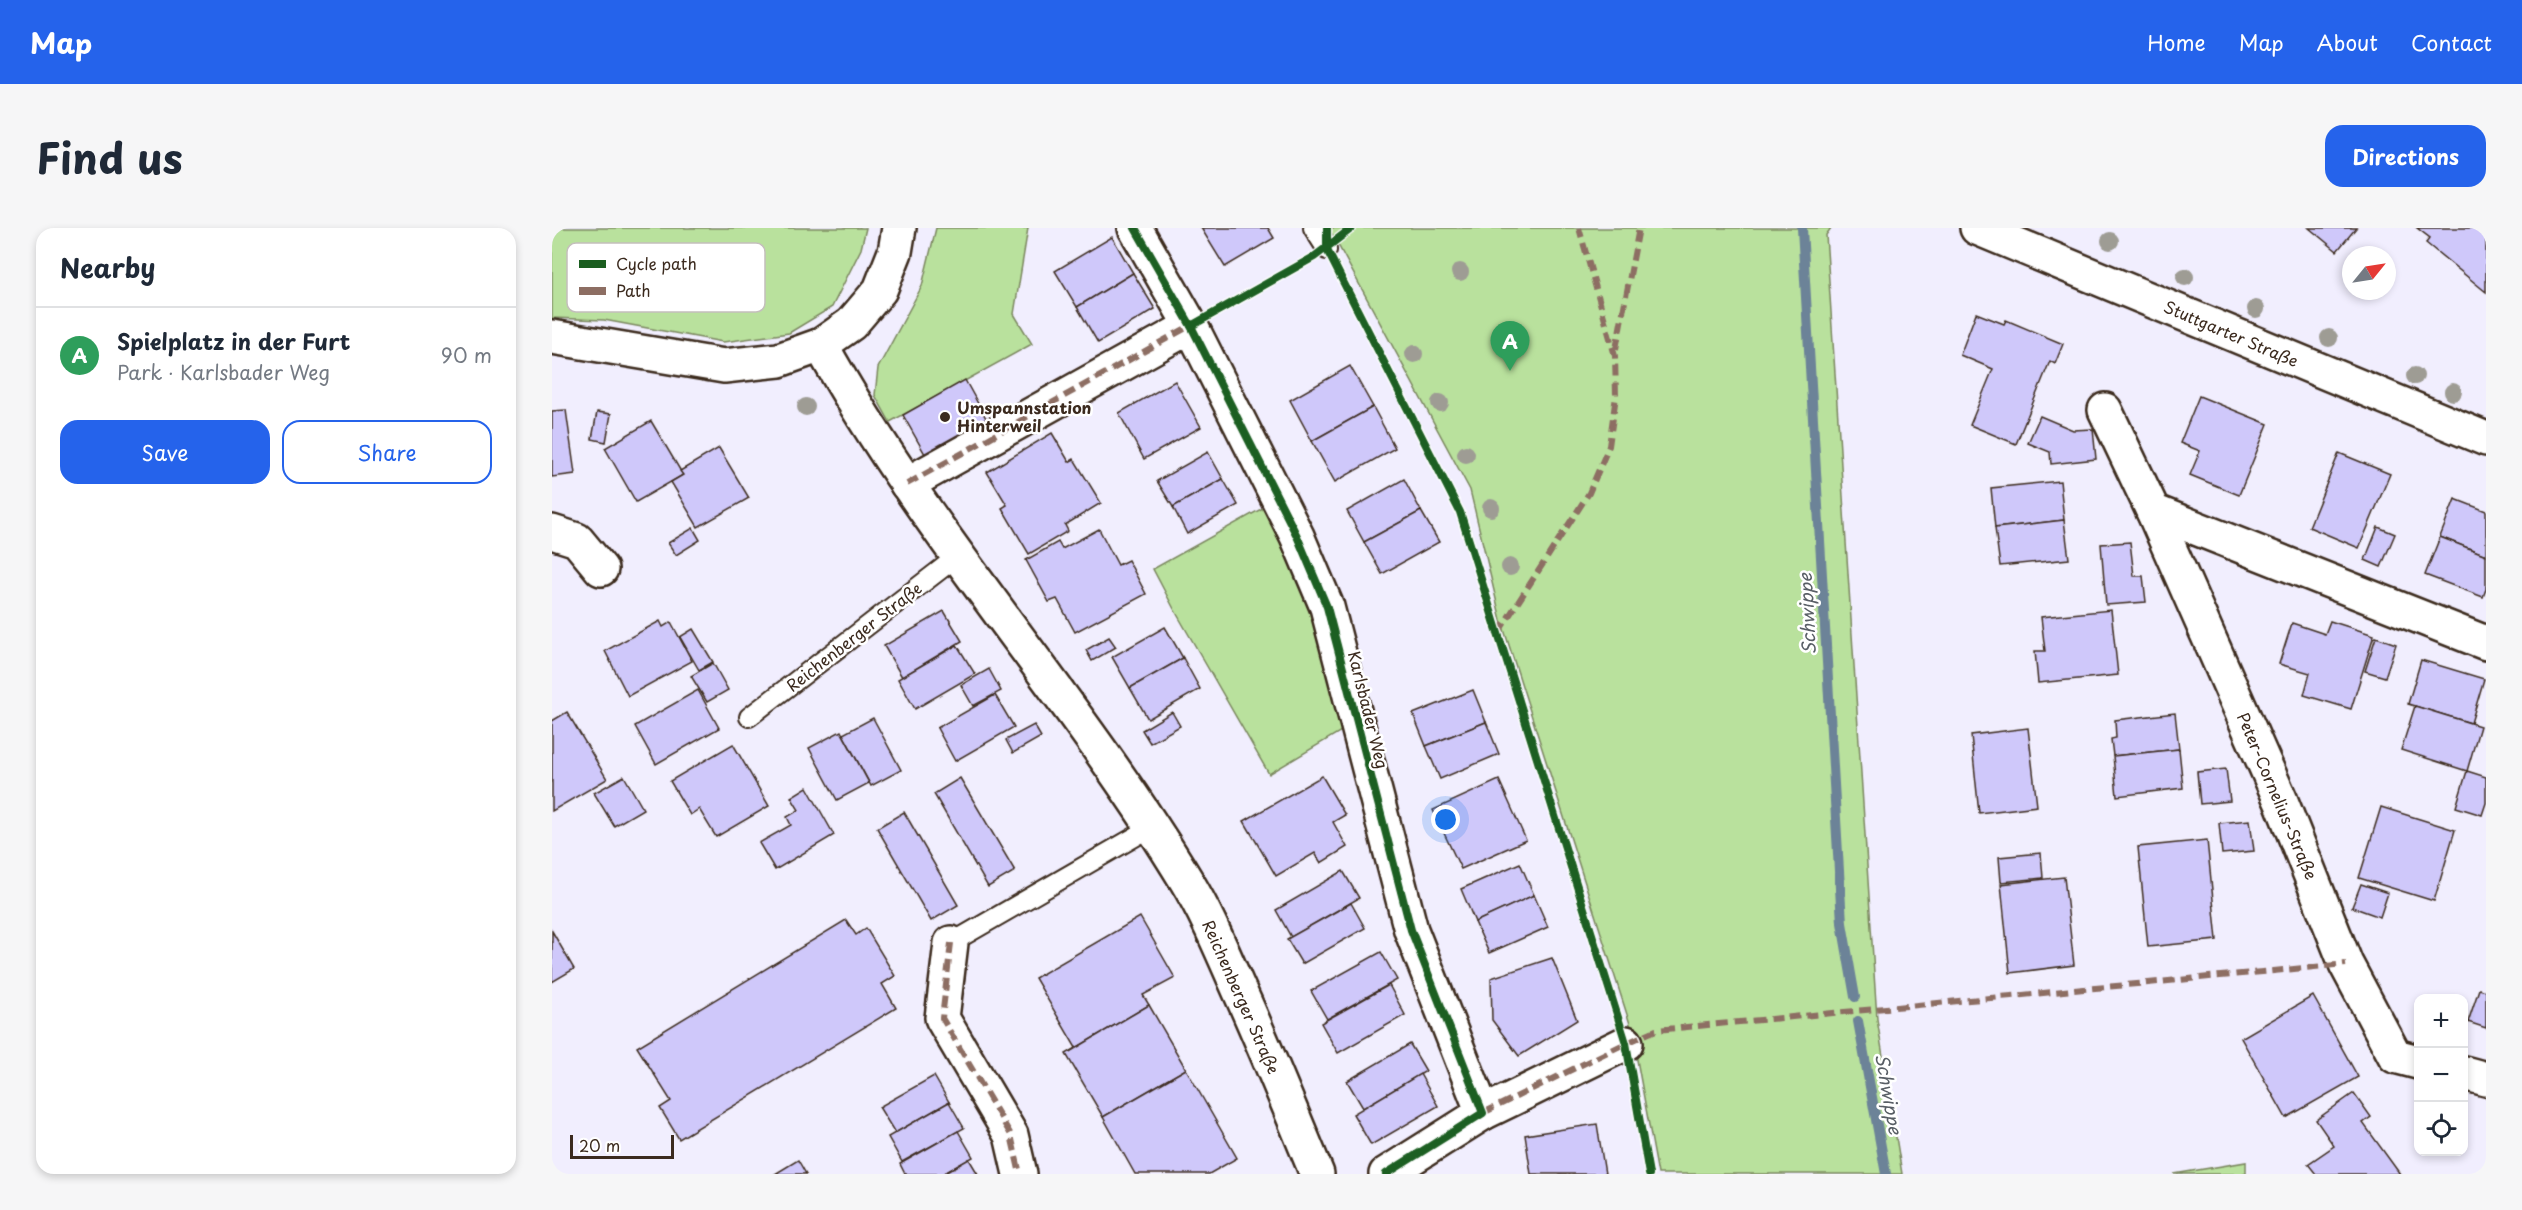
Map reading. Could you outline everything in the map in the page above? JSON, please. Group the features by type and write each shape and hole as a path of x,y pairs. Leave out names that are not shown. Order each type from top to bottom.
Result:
{"street":[{"path":"552,337 724,366 779,360 821,345 850,324 880,290 895,252 899,228"},
{"name":"Karlsbader Weg","path":"1135,228 1191,326 1297,536 1327,607 1411,930 1484,1113"},
{"name":"Stuttgarter Straße","path":"1977,228 2486,439"},
{"path":"907,484 1191,326"},
{"name":"Reichenberger Straße","path":"821,345 851,399 907,484 1152,827 1187,882 1218,941 1317,1174"},
{"name":"Peter-Cornelius-Straße","path":"2105,410 2153,511 2281,801 2346,964 2395,1056 2414,1061"},
{"path":"2153,511 2486,643"},
{"path":"552,532 578,540 601,569"},
{"path":"951,943 942,1018 1011,1135 1020,1174"},
{"path":"1386,1174 1484,1113 1626,1043"},
{"path":"2468,1074 2486,1079"}],"lane":[{"path":"1313,228 1327,250"},
{"name":"Reichenberger Straße","path":"749,717 958,556"},
{"path":"951,943 1152,827"}],"green space":[{"path":"552,228 866,228 861,249 832,307 789,333 723,342 604,320 552,318"},
{"path":"936,228 1028,228 1014,314 1032,344 890,422 875,395 878,368 922,286"},
{"path":"1329,228 1831,228 1826,235 1877,1019 1902,1174 1658,1174 1631,1027 1501,620 1470,490"},
{"path":"1270,504 1303,575 1348,727 1269,774 1153,569"},
{"path":"2246,1162 2246,1174 2174,1174"}],"building":[{"path":"1201,228 1268,228 1274,238 1225,267"},
{"path":"2309,228 2356,228 2337,251"},
{"path":"2417,228 2486,228 2486,292 2426,243 2430,238"},
{"path":"1112,237 1133,273 1077,307 1055,271"},
{"path":"1133,273 1155,309 1098,343 1077,307"},
{"path":"1976,313 2004,324 2006,320 2063,344 2055,364 2050,361 2016,444 1970,425 1993,369 1960,355"},
{"path":"1350,366 1373,407 1312,441 1290,400"},
{"name":"Umspannstation Hinterweil","path":"965,380 987,420 925,454 903,415"},
{"path":"1175,381 1201,427 1144,459 1119,413"},
{"path":"2199,396 2268,424 2239,495 2190,475 2200,451 2180,443"},
{"path":"1373,407 1395,448 1335,482 1312,441"},
{"path":"566,410 575,474 552,477 552,411"},
{"path":"597,412 611,414 606,442 592,439"},
{"path":"2040,416 2073,430 2093,429 2096,459 2051,464 2050,452 2028,443"},
{"path":"651,421 683,475 636,502 605,448"},
{"path":"1052,433 1069,462 1074,459 1101,503 1065,525 1068,531 1029,554 1002,508 1007,505 987,472"},
{"path":"719,448 749,498 698,527 671,482 683,475 680,471"},
{"path":"1208,452 1223,479 1173,507 1157,481"},
{"path":"2339,453 2390,474 2359,548 2309,527"},
{"path":"1223,479 1238,505 1187,534 1173,507"},
{"path":"1404,479 1421,511 1364,542 1347,511"},
{"path":"2060,481 2064,520 1995,528 1991,488"},
{"path":"2455,499 2486,511 2486,555 2440,537"},
{"path":"1421,511 1439,542 1382,574 1364,542"},
{"path":"2064,520 2069,559 2000,566 1995,528"},
{"path":"2378,527 2395,534 2381,567 2365,560"},
{"path":"693,528 700,540 676,555 668,543"},
{"path":"1099,529 1118,565 1128,560 1146,594 1075,632 1057,599 1049,602 1026,560 1058,542 1062,549"},
{"path":"2440,537 2486,555 2486,589 2483,597 2425,575"},
{"path":"2130,542 2134,576 2143,576 2146,602 2106,605 2101,544"},
{"path":"2111,610 2118,675 2038,683 2035,651 2045,651 2041,617"},
{"path":"944,611 962,641 902,677 884,646"},
{"path":"660,621 663,627 671,622 692,661 628,696 605,651"},
{"path":"2330,621 2374,635 2351,709 2304,695 2310,673 2279,664 2292,623 2325,634"},
{"path":"1165,627 1183,658 1130,688 1112,657"},
{"path":"693,629 713,662 699,670 680,637"},
{"path":"1109,637 1116,647 1092,661 1086,650"},
{"path":"2376,637 2396,644 2385,677 2365,671"},
{"path":"957,645 975,674 915,709 898,679"},
{"path":"1183,658 1200,689 1148,719 1130,688"},
{"path":"2421,660 2484,679 2471,723 2408,704"},
{"path":"713,663 728,690 707,702 691,676"},
{"path":"989,669 1001,691 973,706 961,685"},
{"path":"698,690 719,728 656,764 635,726"},
{"path":"1473,690 1486,722 1426,746 1413,714"},
{"path":"995,695 1014,727 955,761 937,728"},
{"path":"2415,706 2480,726 2467,771 2401,750"},
{"path":"567,712 607,779 552,811 552,721"},
{"path":"1172,712 1180,726 1150,743 1142,730"},
{"path":"2175,713 2179,749 2113,756 2111,739 2116,738 2115,720"},
{"path":"873,718 901,770 871,786 843,734"},
{"path":"1486,722 1499,754 1440,779 1426,746"},
{"path":"1034,725 1041,737 1013,753 1006,740"},
{"path":"2028,728 2037,806 1979,813 1971,735"},
{"path":"841,731 869,783 837,800 809,748"},
{"path":"733,744 769,806 716,837 699,809 690,815 670,781"},
{"path":"2179,749 2183,788 2117,796 2113,756"},
{"path":"2226,769 2230,801 2200,804 2197,772"},
{"path":"2467,771 2486,777 2486,803 2482,815 2456,807"},
{"path":"624,776 643,809 614,826 594,793"},
{"path":"1322,776 1345,815 1333,822 1347,847 1321,863 1315,853 1276,876 1244,821"},
{"path":"960,778 1015,871 988,887 934,794"},
{"path":"1499,780 1526,840 1461,869 1433,810"},
{"path":"807,787 834,835 775,870 759,843 791,825 787,817 799,810 791,797"},
{"path":"2381,807 2455,830 2434,901 2359,878"},
{"path":"904,812 958,905 931,921 877,828"},
{"path":"2250,820 2254,851 2222,854 2219,823"},
{"path":"2207,840 2217,940 2148,947 2138,847"},
{"path":"2041,853 2043,878 2001,882 1999,857"},
{"path":"1520,863 1534,895 1475,922 1461,889"},
{"path":"1343,871 1359,898 1291,937 1276,910"},
{"path":"2064,877 2074,965 2010,973 2001,884"},
{"path":"2361,884 2388,893 2380,917 2352,907"},
{"path":"1534,895 1548,927 1489,953 1475,922"},
{"path":"1351,903 1365,928 1302,964 1287,939"},
{"path":"1140,917 1175,978 1143,995 1149,1005 1076,1048 1035,978"},
{"path":"846,920 856,935 866,928 895,976 882,984 896,1008 679,1139 660,1108 671,1101 637,1047"},
{"path":"552,931 574,969 552,982"},
{"path":"1381,952 1397,980 1327,1019 1311,991"},
{"path":"1552,958 1577,1020 1519,1056 1492,1020 1491,978"},
{"path":"1389,985 1405,1015 1338,1053 1321,1023"},
{"path":"2479,989 2486,991 2486,1028 2468,1022"},
{"path":"2313,996 2358,1077 2286,1118 2241,1038"},
{"path":"1149,1005 1186,1069 1103,1117 1066,1054"},
{"path":"1410,1044 1426,1071 1363,1108 1347,1081"},
{"path":"1186,1069 1237,1158 1209,1174 1135,1174 1103,1117"},
{"path":"1420,1074 1438,1106 1371,1145 1353,1114"},
{"path":"934,1076 949,1102 895,1133 879,1107"},
{"path":"2354,1093 2371,1117 2363,1123 2400,1174 2316,1174 2308,1164 2334,1146 2316,1120"},
{"path":"949,1102 964,1128 902,1162 888,1137"},
{"path":"1597,1124 1605,1174 1531,1174 1525,1135"},
{"path":"958,1131 973,1157 943,1174 905,1174 900,1164"},
{"path":"969,1159 978,1174 943,1174"},
{"path":"798,1160 806,1174 775,1174"}],"waterway":[{"name":"Schwippe","path":"1802,228 1842,923 1855,997"},
{"name":"Schwippe","path":"1858,1021 1886,1174"}],"marked path":[{"path":"1498,633 1589,493 1609,446 1616,396 1615,356 1579,228"},
{"path":"1616,349 1639,228"},
{"path":"907,484 1195,323"},
{"path":"951,943 942,1018 1011,1135 1020,1174"},
{"path":"1483,1113 1656,1030 2346,964"}],"cycle path":[{"path":"1135,228 1191,326 1297,536 1327,607 1411,930 1483,1113 1386,1174"},
{"path":"1327,228 1327,250 1460,512 1626,1043 1649,1174"},
{"path":"1191,326 1314,257 1352,228"}],"place":[{"name":"Spielplatz in der Furt","path":"1510,371"},
{"name":"Umspannstation Hinterweil","path":"945,417"}]}
